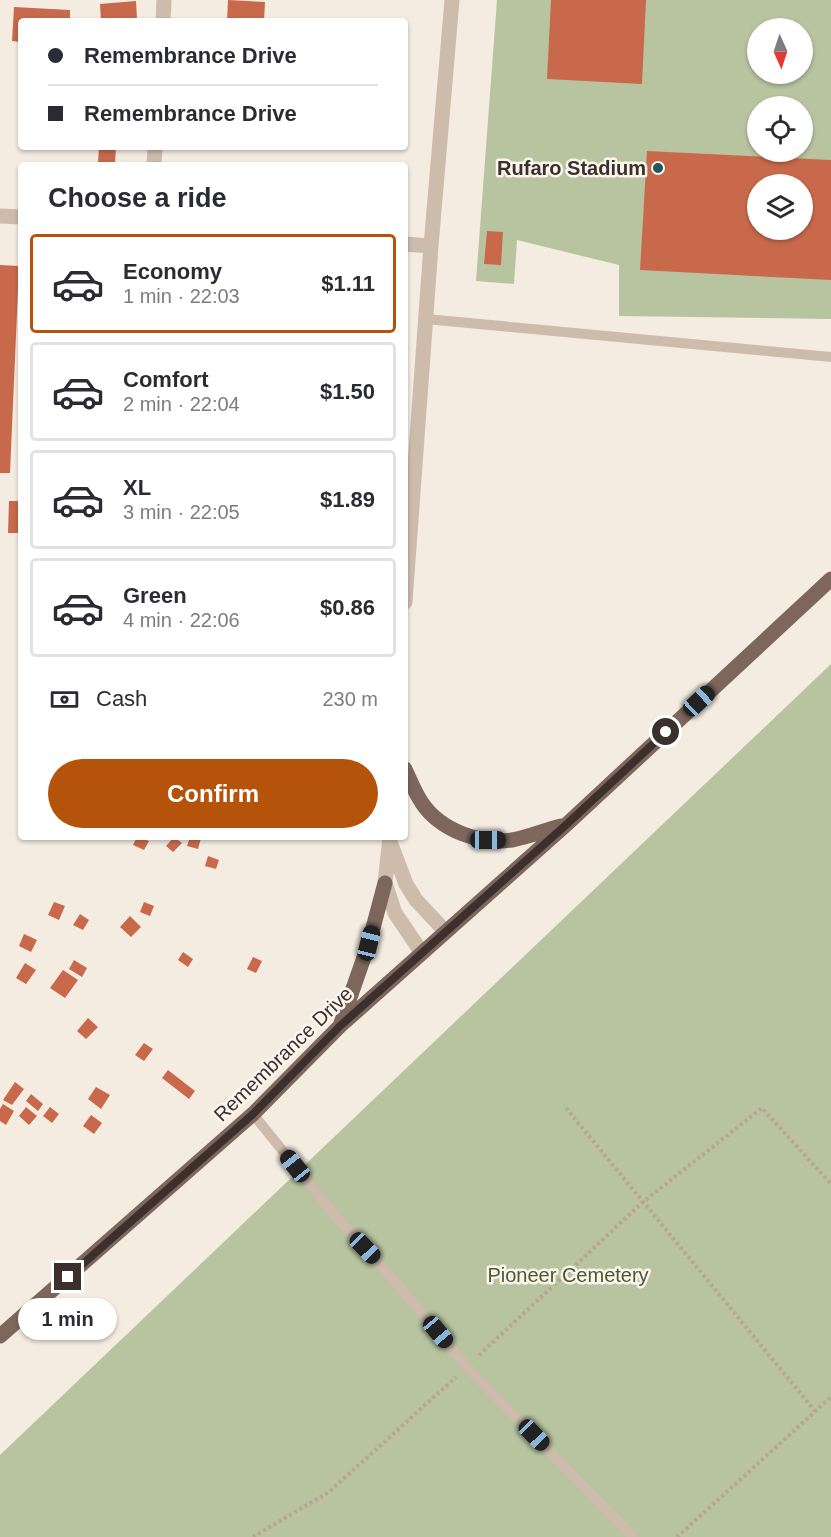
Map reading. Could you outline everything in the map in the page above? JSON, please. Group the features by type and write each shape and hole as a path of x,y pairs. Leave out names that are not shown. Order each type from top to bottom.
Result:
{"main road":[{"name":"Remembrance Drive","path":"0,1336 253,1114 340,1026 567,824 831,579"},
{"path":"408,775 421,802 435,818 458,833 488,840 512,840 567,824"},
{"path":"340,1026 369,943 385,883"}],"street":[{"path":"163,18 164,0"},
{"path":"408,562 452,0"},
{"path":"0,216 18,217"},
{"path":"408,244 431,246"},
{"path":"389,840 385,883 395,913 422,953"},
{"path":"390,840 411,892 445,931"}],"lane":[{"path":"426,319 831,357"},
{"path":"253,1114 337,1218 379,1263 467,1367 633,1537"}],"path":[{"path":"252,1537 329,1492 467,1367 643,1202 762,1107 831,1184"},
{"path":"566,1108 815,1411"},
{"path":"677,1537 831,1397"}],"green space":[{"name":"Rufaro Stadium","path":"497,0 831,0 831,319 619,316 619,265 517,240 514,284 476,281"},
{"name":"Pioneer Cemetery","path":"831,664 831,1537 0,1537 0,1455"}],"building":[{"path":"228,0 265,2 264,18 227,18"},
{"path":"551,0 646,0 642,84 547,79"},
{"path":"136,1 137,18 101,18 100,4"},
{"path":"14,7 70,10 70,18 18,18 18,42 12,41"},
{"path":"99,150 116,150 115,162 98,162"},
{"path":"647,151 747,156 747,162 831,160 831,280 640,270"},
{"path":"487,231 503,232 501,265 484,264"},
{"path":"0,265 18,266 18,289 10,473 0,473"},
{"path":"9,501 18,501 18,533 8,533"},
{"path":"136,840 149,841 144,850 133,845"},
{"path":"171,840 178,840 182,843 173,852 166,846"},
{"path":"189,840 200,840 198,849 187,846"},
{"path":"208,856 219,860 216,869 205,866"},
{"path":"54,902 65,906 59,920 48,915"},
{"path":"144,902 154,906 150,916 140,912"},
{"path":"80,914 89,920 83,930 73,925"},
{"path":"130,916 141,927 131,937 120,927"},
{"path":"24,934 37,940 31,952 19,946"},
{"path":"183,952 193,959 188,967 178,960"},
{"path":"253,957 262,961 256,973 247,969"},
{"path":"74,960 87,968 82,977 69,969"},
{"path":"25,963 36,970 26,984 16,978"},
{"path":"63,970 78,980 65,998 50,988"},
{"path":"88,1018 98,1027 86,1039 77,1031"},
{"path":"144,1043 153,1049 144,1061 135,1055"},
{"path":"168,1070 195,1091 189,1099 162,1078"},
{"path":"15,1082 24,1089 12,1105 3,1100"},
{"path":"96,1087 110,1095 101,1109 88,1099"},
{"path":"31,1094 43,1104 38,1111 26,1101"},
{"path":"3,1104 14,1111 6,1125 0,1121 0,1109"},
{"path":"26,1107 37,1116 29,1125 19,1116"},
{"path":"50,1107 59,1114 52,1123 43,1116"},
{"path":"91,1115 102,1123 94,1134 83,1126"}],"place":[{"name":"Rufaro Stadium","path":"658,168"}],"route":[{"path":"68,1277 253,1114 340,1026 567,824 666,732"}]}
